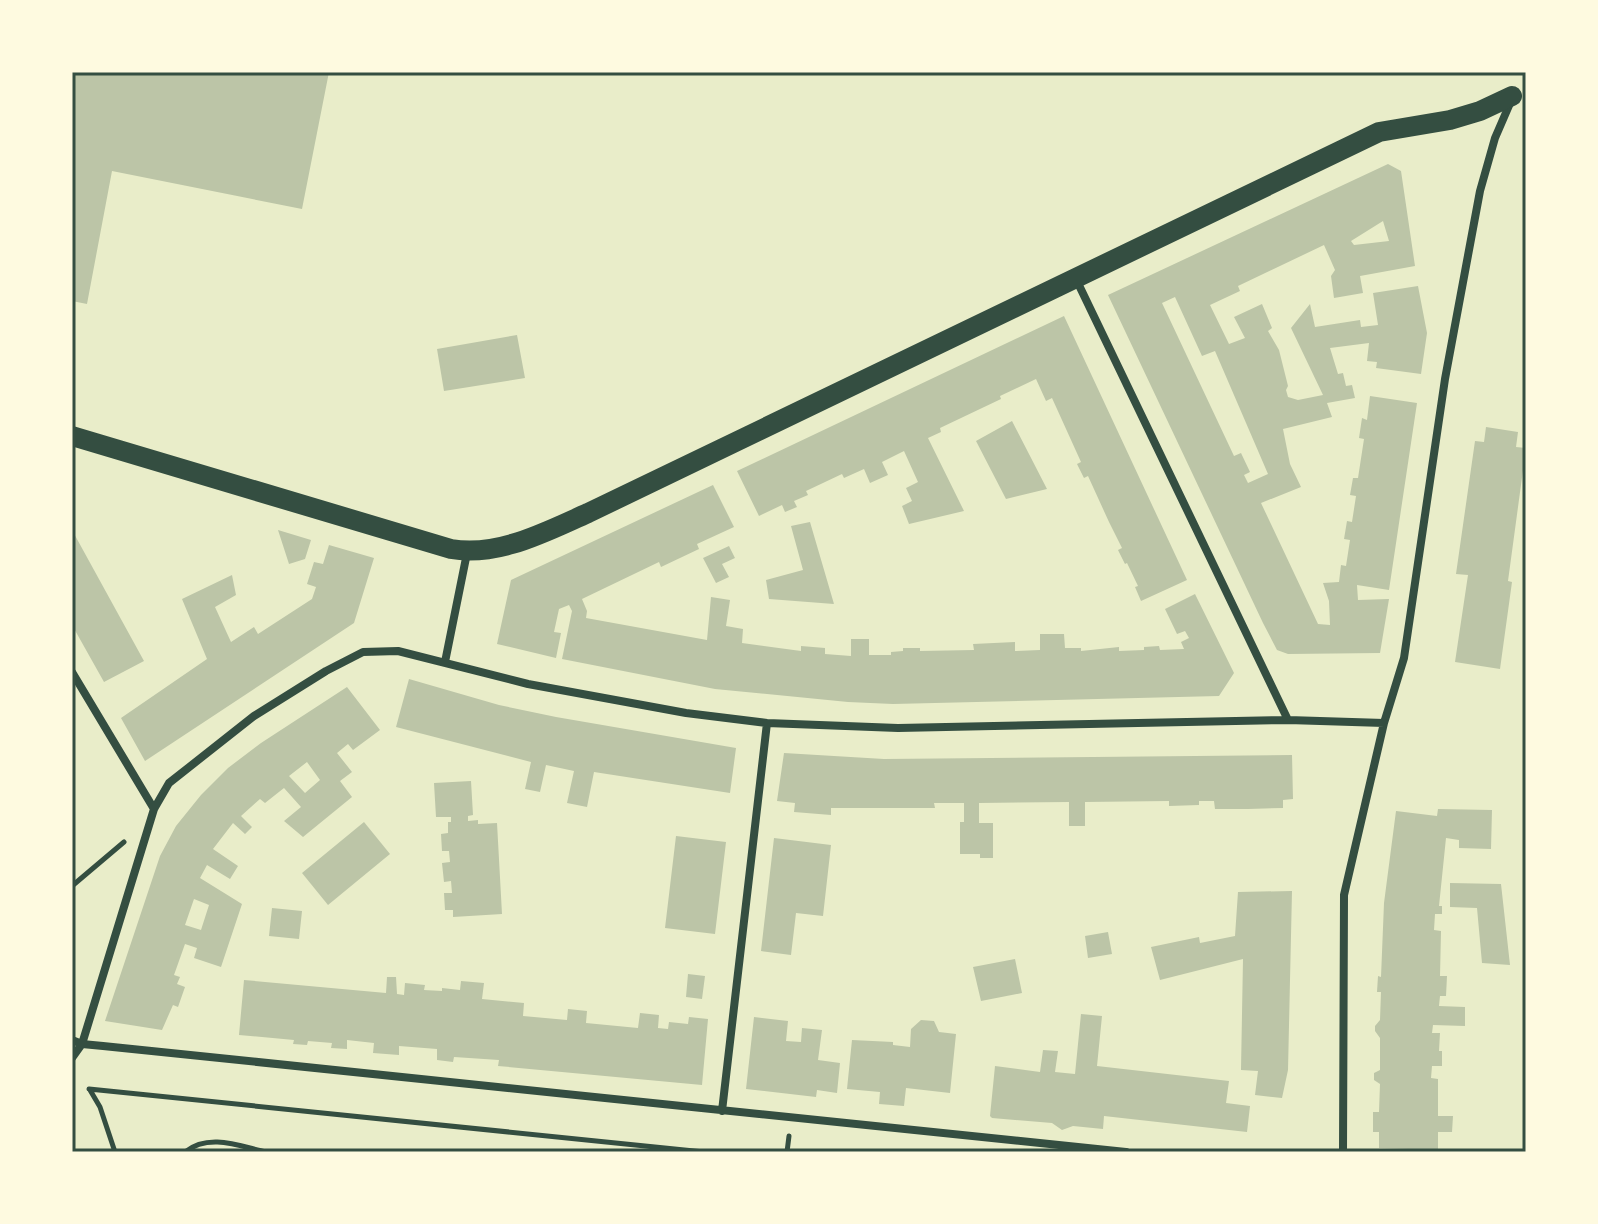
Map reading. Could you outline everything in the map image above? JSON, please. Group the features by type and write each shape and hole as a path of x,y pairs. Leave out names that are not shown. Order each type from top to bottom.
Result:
{"main road":[{"path":"72,436 431,544 467,552 502,547 588,513 1379,132 1450,120 1480,111 1512,96"}],"street":[{"path":"1343,1152 1344,895 1384,723 1404,658 1445,379 1480,191 1495,138 1512,96"},
{"path":"1076,279 1288,720"},
{"path":"445,662 467,552"},
{"path":"72,1058 82,1044 154,809 169,783 254,716 363,652 398,651 528,684 686,713 767,723 898,728 1288,720 1384,723"},
{"path":"74,675 154,809"},
{"path":"72,692 74,675"},
{"path":"722,1111 767,723"},
{"path":"72,1040 82,1044 1126,1152"}],"path":[{"path":"72,886 118,846 149,826"},
{"path":"115,1152 100,1107 89,1089 704,1152"},
{"path":"185,1152 205,1141 266,1152"}],"building":[{"path":"72,72 329,72 302,209 112,171 87,304 72,301"},
{"path":"1388,164 1401,171 1415,266 1360,276 1363,293 1334,298 1331,276 1335,270 1324,245 1238,286 1240,291 1210,305 1229,344 1245,338 1234,317 1262,304 1272,328 1268,331 1279,350 1288,397 1298,400 1323,395 1291,328 1310,304 1315,327 1360,320 1361,327 1378,325 1373,293 1418,286 1427,333 1421,374 1376,368 1377,362 1367,361 1369,343 1330,348 1338,374 1343,373 1346,386 1352,385 1355,398 1327,403 1332,417 1283,429 1290,464 1301,487 1261,503 1318,624 1330,625 1329,601 1323,583 1339,582 1341,565 1346,566 1350,540 1344,539 1347,521 1352,522 1356,496 1350,495 1353,478 1358,478 1364,439 1359,438 1362,418 1367,420 1370,396 1417,403 1389,590 1357,585 1358,600 1389,599 1380,653 1288,654 1277,650 1108,295","holes":["1383,221 1389,241 1354,245 1351,241","1175,297 1202,356 1215,351 1268,474 1248,483 1244,475 1250,472 1241,453 1234,456 1162,303"]},
{"path":"1064,316 1187,580 1141,601 1135,587 1138,586 1118,550 1122,548 1088,476 1084,478 1077,464 1081,462 1052,398 1046,401 1036,379 940,428 941,432 928,438 964,511 909,524 902,506 912,501 906,488 918,482 904,451 882,462 888,475 870,483 864,469 844,478 842,474 806,491 808,495 794,501 797,507 785,512 782,505 759,516 737,471"},
{"path":"517,335 525,378 444,391 437,349"},
{"path":"1012,421 1047,489 1006,499 976,441"},
{"path":"1486,427 1518,432 1516,447 1526,448 1500,669 1455,662 1468,575 1456,574 1475,441 1484,442"},
{"path":"713,485 734,527 697,544 699,549 661,567 659,562 582,599 587,611 586,618 707,640 711,597 730,600 726,626 743,629 742,643 801,651 801,646 825,648 825,654 851,656 851,639 869,639 869,655 891,655 891,652 903,651 903,648 920,648 920,651 974,650 973,644 1015,642 1015,651 1040,650 1040,634 1064,634 1065,648 1081,648 1081,651 1119,647 1119,651 1144,650 1144,647 1159,646 1160,650 1184,649 1181,642 1189,638 1185,631 1177,634 1165,609 1195,594 1234,673 1219,696 893,704 715,689 562,659 572,611 569,605 559,609 554,632 561,633 556,658 497,644 511,580"},
{"path":"810,522 834,604 769,599 766,580 803,570 791,526"},
{"path":"72,530 144,661 104,682 72,625"},
{"path":"278,530 311,540 305,559 289,564"},
{"path":"329,545 374,558 354,623 145,761 121,718 207,659 182,599 232,575 236,595 215,607 231,642 254,627 258,634 312,599 316,587 307,584 314,562 323,564"},
{"path":"729,546 735,558 722,564 729,577 716,583 703,558"},
{"path":"409,679 499,705 736,748 730,793 594,772 587,807 567,803 574,771 546,765 540,792 525,789 531,762 396,727"},
{"path":"347,687 380,730 353,750 348,744 337,753 352,772 340,781 352,797 303,837 284,821 301,807 284,788 265,803 260,799 241,816 252,827 245,834 233,823 213,849 238,866 230,879 207,865 200,878 242,904 221,967 194,958 197,948 185,944 174,975 180,977 177,984 185,987 178,1007 173,1005 162,1030 105,1021 160,856 176,826 228,768","holes":["307,762 320,780 305,793 289,776","194,899 209,905 201,930 185,925"]},
{"path":"784,753 884,759 1292,755 1293,799 1283,800 1283,808 1248,809 1215,809 1214,801 1169,806 1169,801 1085,802 1085,826 1069,826 1069,802 979,803 979,823 993,823 993,858 980,858 980,854 960,854 960,822 964,822 964,803 934,803 935,808 831,808 831,815 794,812 795,803 777,801"},
{"path":"471,781 473,815 468,816 468,821 497,823 502,914 453,917 453,910 445,910 444,893 452,893 451,881 444,882 442,863 450,862 449,851 442,851 441,834 448,833 451,817 436,817 434,783"},
{"path":"1438,809 1492,810 1491,849 1459,848 1459,840 1446,838 1439,906 1442,906 1442,914 1435,914 1434,930 1441,931 1440,976 1447,976 1446,996 1440,996 1439,1006 1465,1007 1465,1026 1433,1025 1432,1033 1440,1033 1439,1051 1442,1051 1442,1066 1432,1066 1431,1078 1438,1079 1438,1116 1453,1116 1452,1132 1438,1132 1438,1150 1379,1148 1379,1132 1373,1132 1373,1112 1379,1112 1380,1084 1374,1080 1374,1073 1380,1070 1380,1038 1375,1026 1380,1020 1378,976 1381,977 1384,903 1396,811 1437,816"},
{"path":"364,822 390,854 328,905 302,873"},
{"path":"676,836 726,842 715,934 665,928"},
{"path":"774,838 831,845 823,916 796,913 791,955 761,951"},
{"path":"1450,883 1501,884 1510,965 1482,963 1477,908 1450,907"},
{"path":"1292,891 1288,1070 1282,1098 1255,1095 1258,1071 1241,1070 1243,959 1160,980 1151,947 1199,937 1200,943 1235,936 1238,892"},
{"path":"272,908 302,911 299,939 269,936"},
{"path":"1108,932 1112,954 1088,958 1085,936"},
{"path":"1015,959 1022,993 981,1001 973,967"},
{"path":"688,974 705,976 702,999 686,997"},
{"path":"387,977 396,977 397,994 404,995 405,983 425,985 424,990 442,991 442,988 460,990 461,981 484,983 482,999 524,1003 523,1016 567,1020 568,1009 587,1011 586,1023 638,1028 640,1013 659,1015 658,1028 668,1029 669,1022 688,1024 689,1017 708,1019 702,1085 498,1066 499,1060 454,1057 453,1062 437,1060 437,1049 399,1046 399,1055 373,1053 374,1043 347,1040 347,1049 331,1048 332,1043 308,1041 307,1045 293,1044 294,1040 239,1035 244,980 386,993"},
{"path":"1081,1014 1102,1016 1097,1066 1229,1081 1226,1103 1250,1106 1247,1132 1104,1116 1103,1129 1073,1126 1062,1130 1052,1123 992,1118 995,1066 1040,1072 1043,1050 1058,1051 1055,1072 1075,1074"},
{"path":"754,1017 788,1021 786,1041 801,1042 802,1028 822,1030 818,1060 840,1063 837,1093 817,1090 816,1097 746,1089"},
{"path":"921,1020 934,1021 939,1032 956,1034 950,1093 906,1088 904,1106 879,1104 880,1092 847,1089 852,1040 893,1042 893,1045 910,1047 911,1029"}]}
